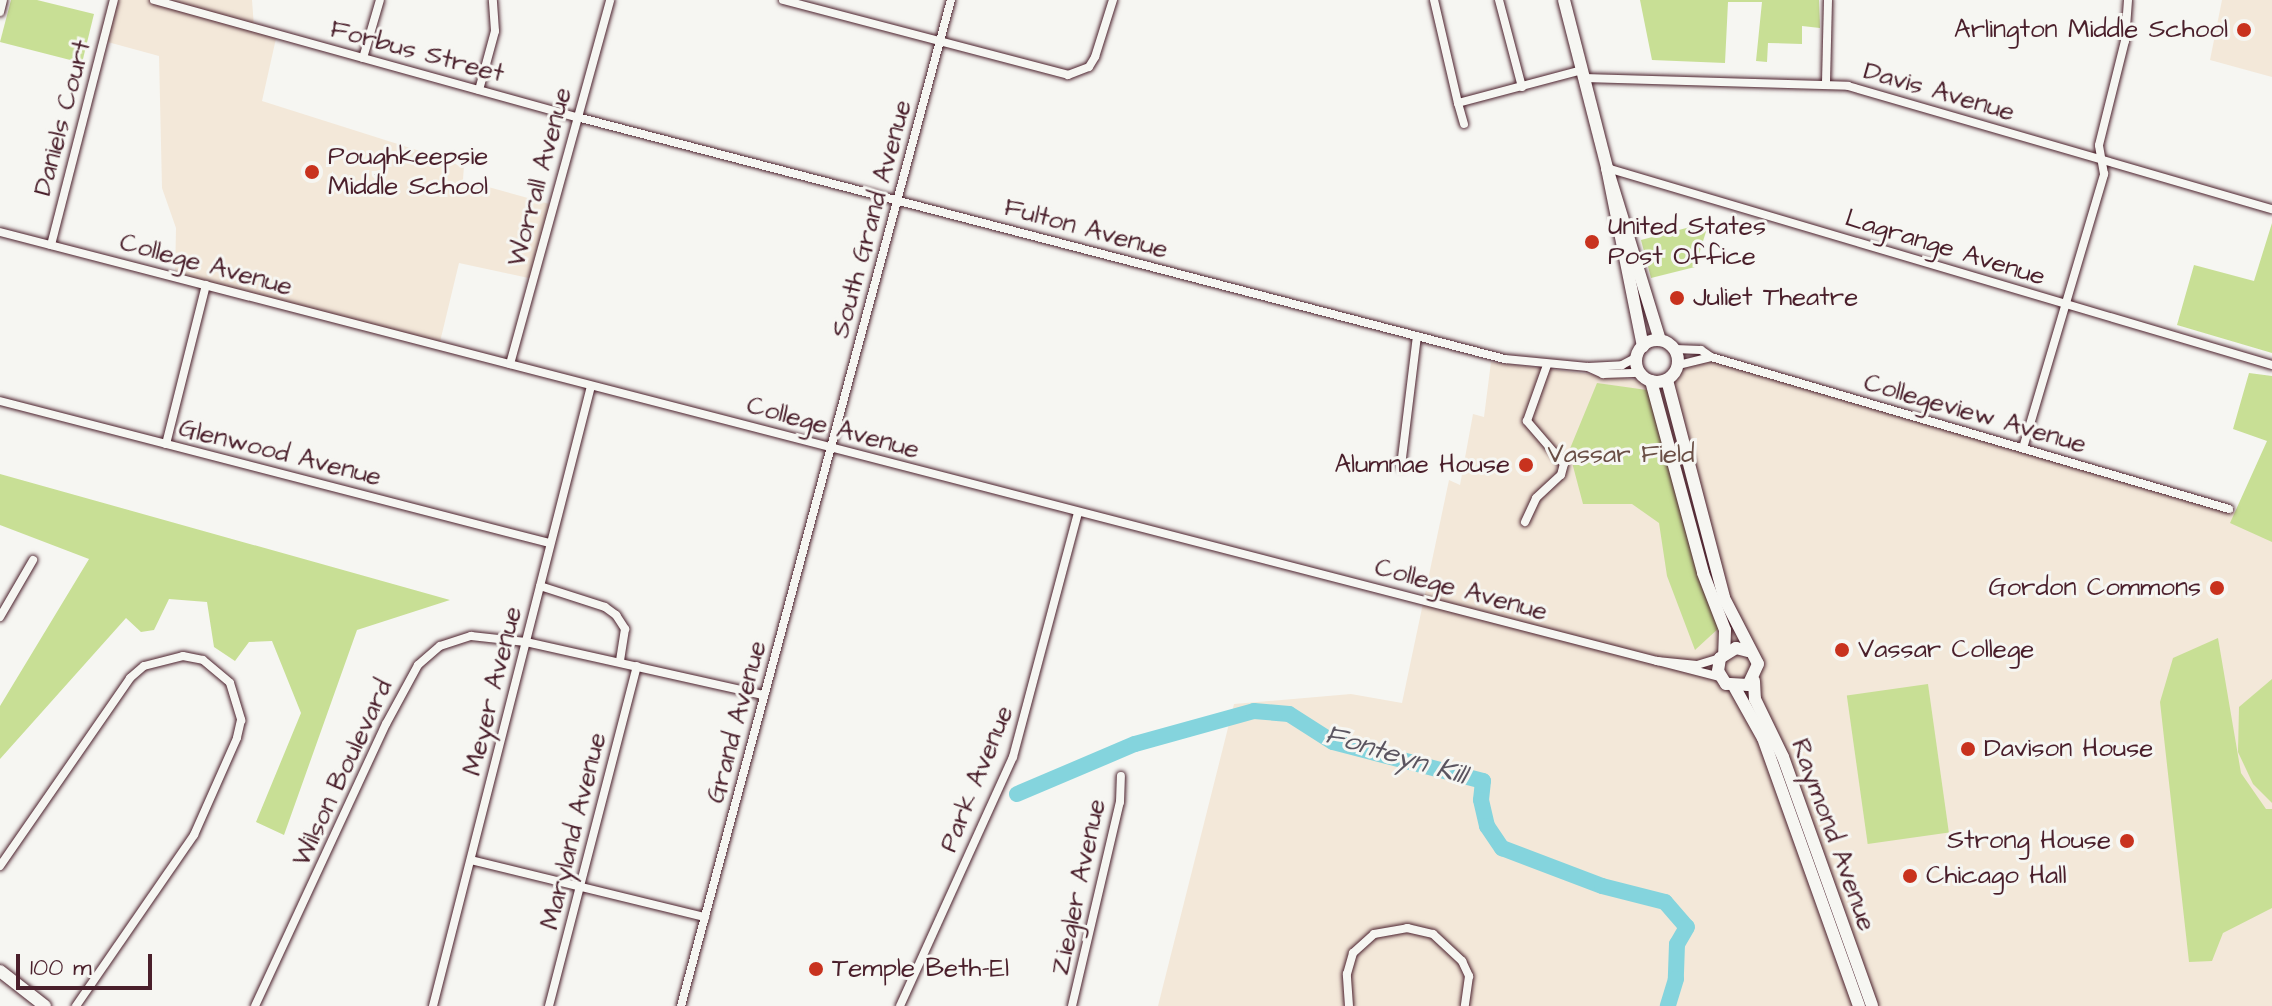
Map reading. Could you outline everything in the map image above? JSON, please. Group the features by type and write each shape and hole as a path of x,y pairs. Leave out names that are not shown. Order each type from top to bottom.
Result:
{"main road":[{"path":"1564,0 1607,168 1660,340 1675,349 1678,365 1667,380"},
{"path":"1607,168 1646,377 1703,573 1725,630 1720,677 1735,688 1754,681 1758,664 1748,651 1724,598 1667,380"},
{"path":"1640,351 1660,340"},
{"path":"1646,377 1667,380"},
{"path":"1722,656 1736,648 1748,651"},
{"name":"Raymond Avenue","path":"1754,681 1755,699 1783,757 1872,1006"},
{"name":"Raymond Avenue","path":"1735,688 1763,738 1859,1006"},
{"path":"0,971 39,1005"}],"street":[{"path":"0,12 3,0"},
{"name":"Daniels Court","path":"51,245 114,0"},
{"name":"Forbus Street","path":"154,0 577,117"},
{"path":"363,58 380,0"},
{"path":"479,90 495,31 493,0"},
{"name":"Worrall Avenue","path":"510,364 610,0"},
{"path":"783,0 1057,74 1089,67 1113,0"},
{"name":"South Grand Avenue","path":"831,448 951,0"},
{"path":"1499,0 1522,87"},
{"path":"1826,82 1828,0"},
{"path":"2023,448 2104,174 2099,145 2125,41 2128,0"},
{"path":"1434,1 1464,124"},
{"name":"Davis Avenue","path":"1458,103 1583,74 1826,82 2272,209"},
{"name":"Fulton Avenue","path":"577,117 1417,336 1547,365 1622,365 1640,351"},
{"name":"Lagrange Avenue","path":"1607,168 2272,365"},
{"name":"College Avenue","path":"0,232 1720,677"},
{"path":"166,444 206,285"},
{"path":"1401,466 1417,336"},
{"name":"Collegeview Avenue","path":"1675,349 1701,350 1711,357 2229,509"},
{"name":"Collegeview Avenue","path":"1678,365 1711,357"},
{"path":"1525,522 1536,498 1561,475 1564,464 1527,421 1547,365"},
{"name":"Fulton Avenue","path":"1588,367 1603,374 1646,377"},
{"name":"Meyer Avenue","path":"433,1006 591,386"},
{"name":"Glenwood Avenue","path":"0,401 549,543"},
{"name":"Grand Avenue","path":"681,1006 831,448"},
{"name":"Park Avenue","path":"900,1006 1013,757 1078,512"},
{"path":"0,617 33,560"},
{"path":"540,586 616,615 625,629 620,662"},
{"name":"Wilson Boulevard","path":"255,1006 418,665 456,639 526,642 764,695"},
{"path":"0,866 130,678 144,666 183,656 203,660 230,683 241,720 237,738 194,835 76,1006"},
{"name":"College Avenue","path":"1657,661 1702,665 1722,656"},
{"name":"Maryland Avenue","path":"549,1006 637,666"},
{"name":"Ziegler Avenue","path":"1072,1006 1120,802 1121,776"},
{"path":"471,860 581,891 705,917"},
{"path":"1349,1006 1347,974 1353,953 1374,934 1407,928 1433,934 1462,961 1469,984 1465,1006"}],"shaded area":[{"name":"Poughkeepsie Middle School","path":"114,0 252,0 254,27 277,34 262,101 464,165 463,180 553,205 533,279 459,263 439,346 175,278 176,228 162,188 159,56 104,41"},
{"name":"Arlington Middle School","path":"2222,0 2272,0 2272,77 2210,60"},
{"name":"Vassar College","path":"1709,359 2230,510 2272,531 2272,1006 1158,1006 1234,704 1351,694 1402,703 1449,480 1460,485 1473,414 1484,417 1491,362 1663,383 1681,368"}],"green space":[{"path":"11,0 37,0 94,14 82,63 0,42"},
{"path":"1640,0 1819,0 1820,28 1802,26 1802,44 1768,43 1767,62 1756,61 1762,2 1728,2 1725,63 1652,60"},
{"path":"1709,222 1695,267 1651,278 1641,240"},
{"path":"2272,223 2272,353 2177,325 2194,265 2254,281"},
{"path":"2249,373 2272,376 2272,542 2230,523 2267,441 2233,429"},
{"name":"Vassar Field","path":"1597,383 1647,390 1661,410 1720,627 1695,650 1667,576 1659,523 1632,504 1583,504 1569,451"},
{"path":"0,474 450,600 357,630 284,835 256,822 301,713 272,641 249,642 235,661 214,647 207,602 169,599 154,630 141,632 126,618 0,759 0,706 89,559 0,525"},
{"path":"2218,638 2241,773 2266,809 2272,809 2272,908 2223,933 2212,961 2189,962 2160,702 2173,658"},
{"path":"2272,679 2272,803 2253,784 2238,752 2239,707"},
{"path":"1928,684 1949,833 1868,844 1847,695"}],"waterway":[{"name":"Fonteyn Kill","path":"1017,794 1135,744 1254,711 1289,714 1333,742 1483,781 1481,800 1487,826 1502,848 1602,886 1665,902 1687,927 1677,944 1676,979 1668,1006"}],"place":[{"name":"Arlington Middle School","path":"2244,30"},
{"name":"Poughkeepsie Middle School","path":"312,172"},
{"name":"United States Post Office","path":"1592,242"},
{"name":"Juliet Theatre","path":"1677,298"},
{"name":"Alumnae House","path":"1526,465"},
{"name":"Gordon Commons","path":"2217,588"},
{"name":"Vassar College","path":"1842,650"},
{"name":"Davison House","path":"1968,749"},
{"name":"Strong House","path":"2127,841"},
{"name":"Chicago Hall","path":"1910,876"},
{"name":"Temple Beth-El","path":"816,969"}]}
